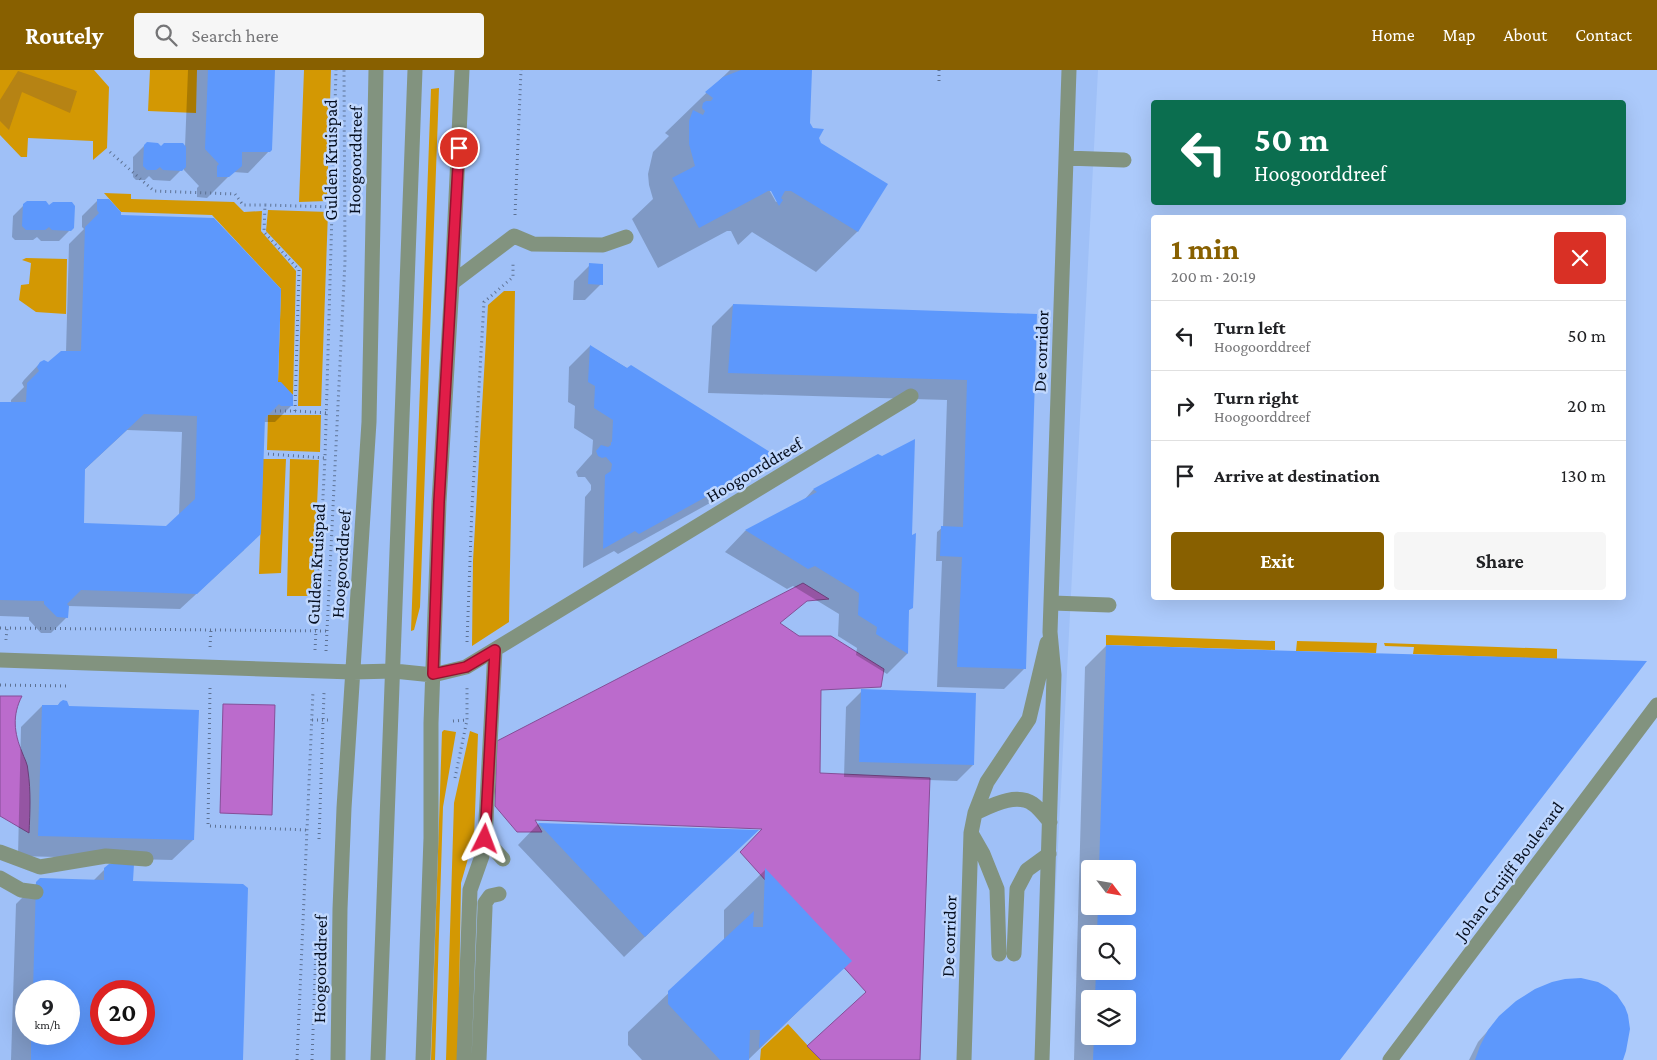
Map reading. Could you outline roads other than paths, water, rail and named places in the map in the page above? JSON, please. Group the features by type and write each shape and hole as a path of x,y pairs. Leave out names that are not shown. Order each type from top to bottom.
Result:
{"street":[{"name":"Hoogoorddreef","path":"338,1060 342,836 369,422 376,70"},
{"path":"378,1060 415,70"},
{"path":"423,1060 430,848 431,723 439,502 462,70"},
{"name":"De corridor","path":"964,1060 971,833 975,814 987,782 1030,719 1050,632 1068,70"},
{"path":"1066,158 1124,160"},
{"path":"452,283 514,236 533,244 603,244 626,237"},
{"name":"Hoogoorddreef","path":"0,660 353,672 394,671 433,674 466,667 911,396"},
{"path":"1052,604 1109,605"},
{"name":"De corridor","path":"1042,1060 1054,675 1050,632"},
{"path":"464,1060 470,890 482,856 485,839 495,650"},
{"name":"Johan Cruijff Boulevard","path":"1390,1060 1657,706"},
{"path":"975,814 999,803 1015,799 1032,803 1050,822"},
{"path":"971,833 984,854 997,889 1006,954 1017,889 1027,870 1049,854"},
{"path":"485,839 503,859"},
{"path":"0,852 40,867 106,856 146,859"},
{"path":"0,878 21,890 36,892"},
{"path":"479,1060 485,908 487,899 490,896 499,894"}]}
